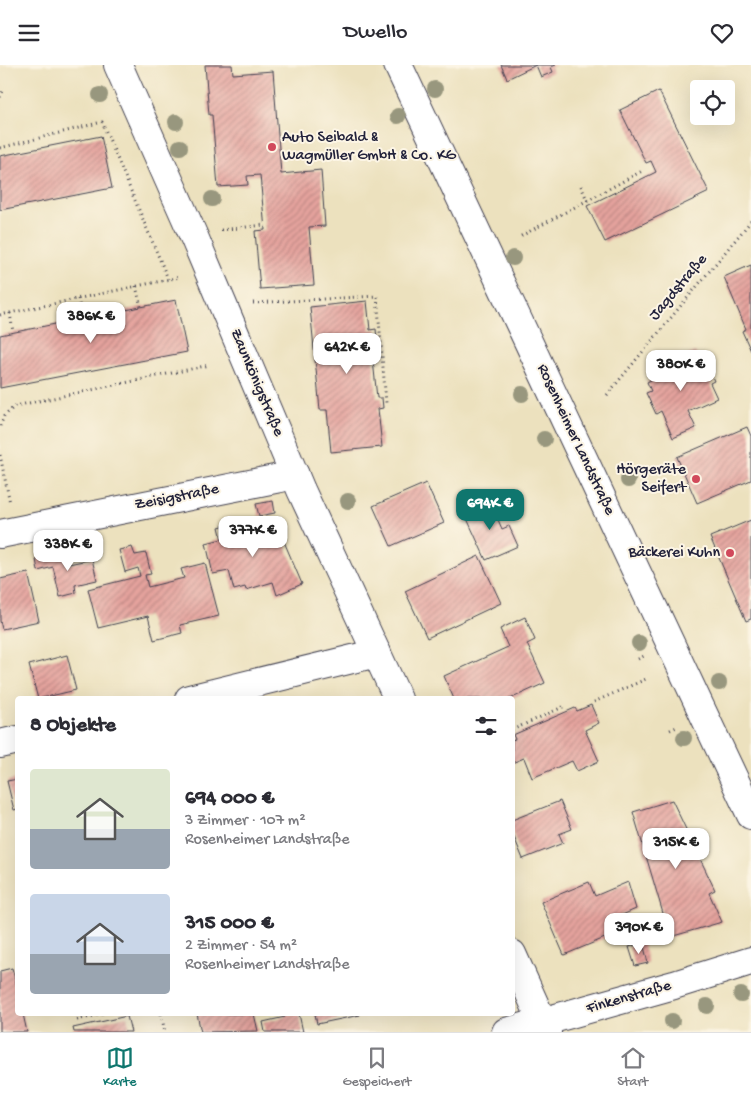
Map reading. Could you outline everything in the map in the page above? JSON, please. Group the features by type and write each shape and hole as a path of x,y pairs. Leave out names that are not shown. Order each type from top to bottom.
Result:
{"street":[{"name":"Zaunkönigstraße","path":"118,65 195,239 295,475 397,696"},
{"name":"Rosenheimer Landstraße","path":"398,65 751,815"},
{"name":"Zeisigstraße","path":"8,532 295,475"},
{"path":"200,696 377,653"},
{"path":"0,744 15,741"},
{"name":"Finkenstraße","path":"506,1032 545,1027 751,961"},
{"path":"515,962 545,1027"}],"path":[{"path":"0,97 4,89"},
{"path":"0,148 102,122 168,279 0,315"},
{"path":"521,236 644,170"},
{"path":"581,186 587,200"},
{"name":"Jagdstraße","path":"607,395 751,221"},
{"path":"195,239 215,230 264,225"},
{"path":"136,286 142,307"},
{"path":"226,312 248,303 377,296 378,334 386,403 383,403"},
{"path":"78,299 82,318"},
{"path":"10,313 13,332"},
{"path":"0,426 2,417 15,405 210,365"},
{"path":"0,455 8,532"},
{"path":"594,702 646,679"},
{"path":"515,728 565,706"},
{"path":"77,1020 94,1016"},
{"path":"161,1016 165,1032"}],"building":[{"path":"205,65 232,65 233,74 273,71 281,174 321,170 325,226 309,227 314,285 260,289 255,231 265,230 260,175 247,176 248,185 218,187 212,115 209,115"},
{"path":"501,65 536,65 507,79"},
{"path":"536,65 556,65 551,67 553,72 541,77"},
{"path":"659,91 709,192 605,242 587,206 656,172 651,161 646,163 620,110"},
{"path":"101,136 112,188 0,210 0,156"},
{"path":"751,265 751,351 742,331 746,329 724,277"},
{"path":"176,300 187,352 0,388 0,335"},
{"path":"367,301 370,330 376,329 377,340 371,341 377,398 382,398 383,408 378,409 382,447 331,452 327,410 320,410 310,307"},
{"path":"695,352 700,361 704,359 714,381 710,383 717,398 688,411 696,428 673,438 661,411 656,414 646,393 651,391 647,382 660,375 657,369"},
{"path":"747,427 751,436 751,480 697,503 677,457"},
{"path":"426,483 444,523 391,546 373,506"},
{"path":"273,501 275,513 259,516 256,504"},
{"path":"490,501 502,529 509,526 518,546 486,560 464,512"},
{"path":"249,519 253,534 277,525 302,584 277,595 273,582 246,590 245,587 234,590 229,571 213,574 206,543 222,539 219,527"},
{"path":"751,520 751,619 746,621 710,537"},
{"path":"132,547 135,555 146,553 151,574 145,575 148,587 184,578 181,569 205,563 219,616 180,625 182,633 154,640 148,616 98,628 88,589 140,576 138,568 125,572 119,550"},
{"path":"67,552 69,564 92,559 97,580 75,585 76,593 60,597 53,567 38,571 36,559"},
{"path":"479,556 501,603 427,638 405,591"},
{"path":"28,573 39,621 2,629 0,621 0,579"},
{"path":"525,617 535,640 527,644 545,683 515,697 453,696 444,676 508,647 500,629"},
{"path":"67,655 76,690 51,696 37,696 29,665"},
{"path":"591,705 599,723 585,730 599,761 577,771 572,761 532,778 524,758 515,762 515,734 575,708 577,711"},
{"path":"15,780 15,810 14,810 7,781"},
{"path":"672,800 715,890 709,893 722,922 670,937 633,812"},
{"path":"560,801 572,829 559,834 563,843 523,859 515,839 515,819"},
{"path":"589,882 595,896 628,882 636,909 606,922 612,935 564,955 541,902"},
{"path":"643,943 648,963 635,966 629,947"},
{"path":"12,968 15,979 15,1016 23,1016 27,1032 0,1032 0,971"},
{"path":"127,1016 131,1032 74,1032 73,1028"},
{"path":"197,1016 254,1016 258,1031 201,1032"},
{"path":"299,1016 303,1032 265,1032 263,1022"},
{"path":"315,1016 355,1016 317,1024"}],"place":[{"name":"Auto Seibald & Wagmüller GmbH & Co. KG","path":"272,147"},
{"name":"Hörgeräte Seifert","path":"696,479"},
{"name":"Bäckerei Kuhn","path":"730,553"}]}
